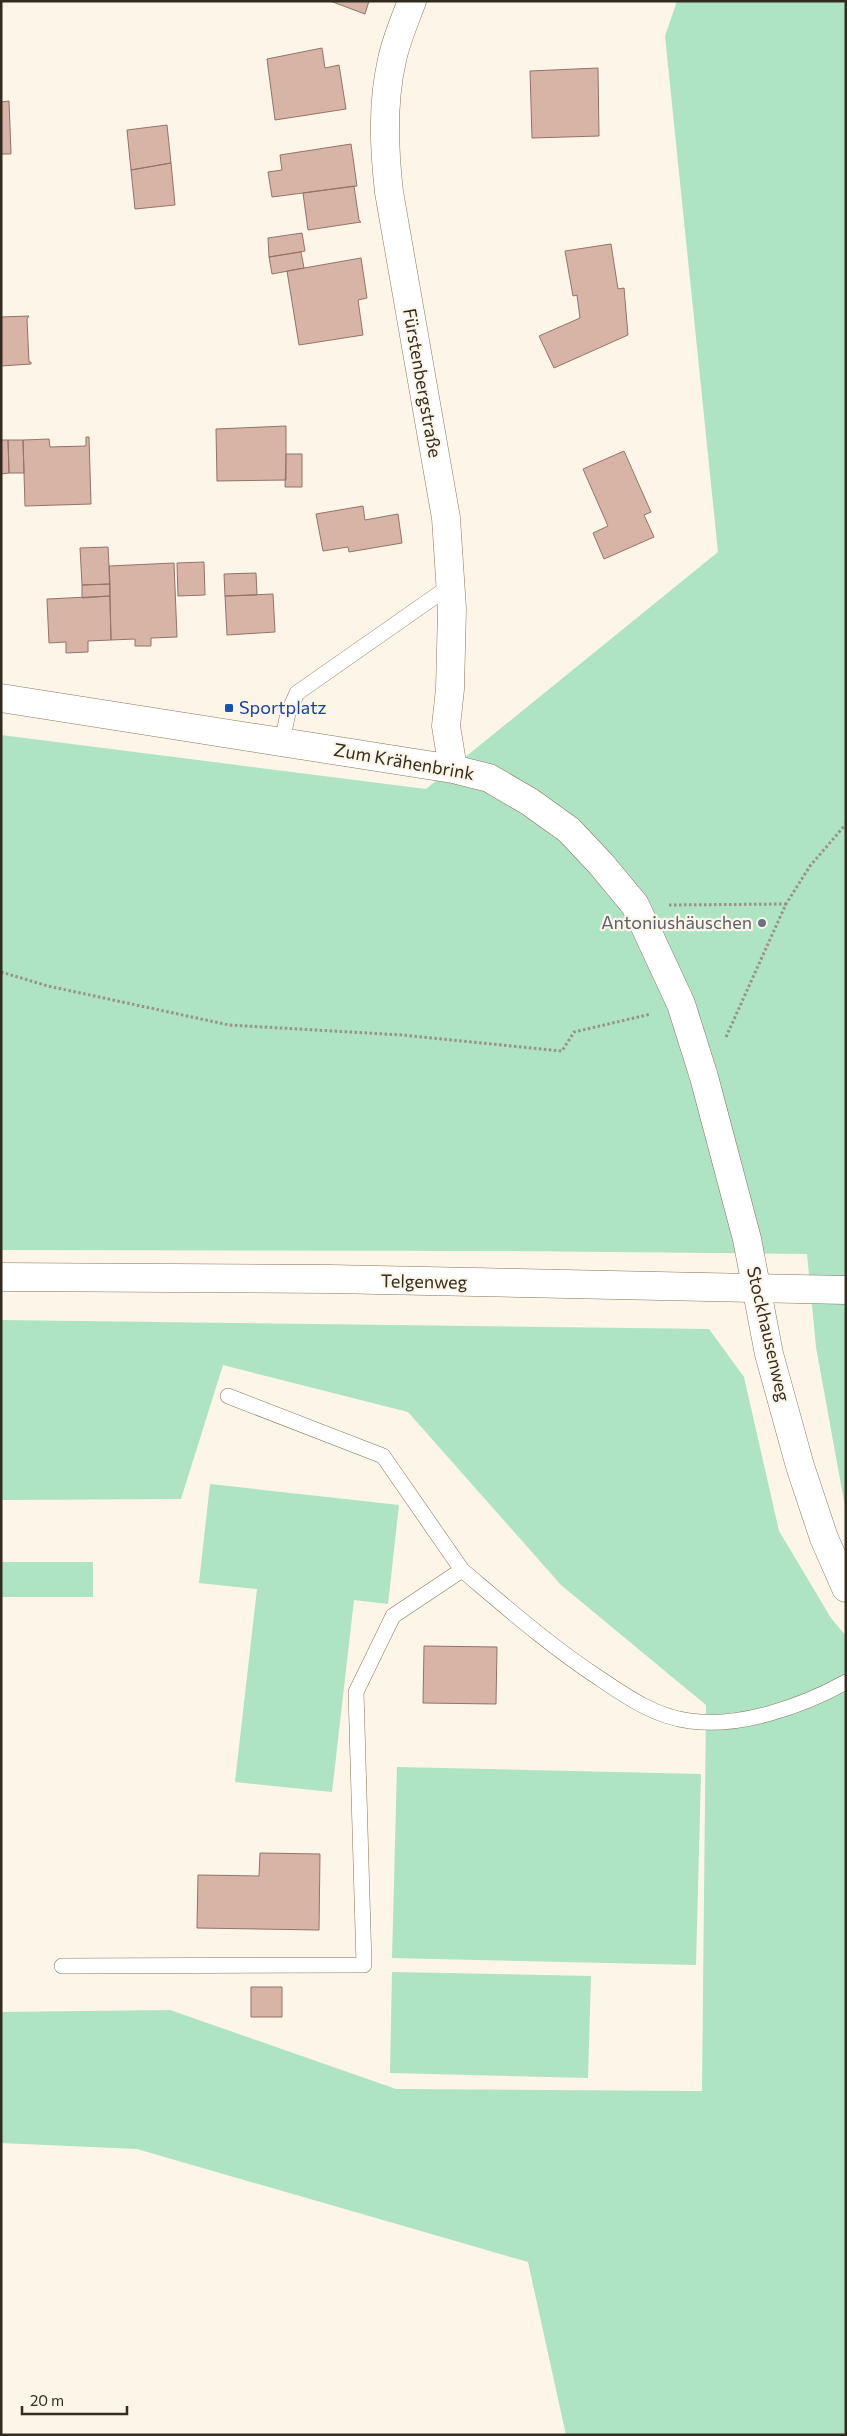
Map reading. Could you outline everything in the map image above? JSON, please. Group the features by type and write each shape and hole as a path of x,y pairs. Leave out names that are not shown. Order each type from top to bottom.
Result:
{"street":[{"name":"Fürstenbergstraße","path":"412,1 392,60 386,104 385,151 389,192 446,518 452,609 450,689 446,726 453,769"},
{"name":"Zum Krähenbrink","path":"1,698 453,769 489,778 530,802 568,830 601,864 634,905 681,1004 704,1077"},
{"name":"Stockhausenweg","path":"704,1077 747,1239 769,1354 800,1466 824,1538 846,1588"},
{"name":"Telgenweg","path":"1,1277 330,1279 846,1290"}],"lane":[{"path":"282,742 288,713 297,693 450,586"},
{"path":"228,1396 383,1456 462,1570 558,1651 639,1706 690,1721 738,1720 782,1711 829,1692 846,1682"},
{"path":"62,1966 364,1965 356,1692 392,1616 462,1570"}],"path":[{"path":"704,1077 722,1046 786,904 810,866 846,824"},
{"path":"634,905 786,904"},
{"path":"1,972 48,986 229,1025 402,1035 562,1051 574,1032 596,1025 628,1021 681,1004"}],"green space":[{"path":"677,1 846,1 846,1512 816,1347 807,1254 1,1250 1,735 426,789 718,552 665,36"},
{"path":"1,1320 709,1329 744,1377 779,1531 831,1618 846,1636 846,2435 566,2435 528,2262 137,2149 1,2143 1,2012 170,2010 396,2089 702,2091 706,1705 561,1585 408,1412 223,1365 181,1499 1,1500"},
{"path":"210,1484 399,1505 388,1604 354,1600 332,1792 235,1782 257,1589 199,1583"},
{"path":"1,1562 93,1562 93,1597 1,1597"},
{"path":"397,1767 701,1774 696,1965 392,1958"},
{"path":"392,1972 591,1976 588,2078 390,2073"}],"building":[{"path":"330,1 369,1 365,14"},
{"path":"322,48 325,68 339,65 346,109 275,120 267,59"},
{"path":"598,68 599,136 532,138 530,71"},
{"path":"9,101 11,154 1,154 1,102"},
{"path":"167,125 171,163 131,170 127,130"},
{"path":"351,144 357,186 272,197 268,172 282,170 280,155"},
{"path":"171,163 175,205 135,209 131,170"},
{"path":"354,186 359,220 361,222 308,230 303,193"},
{"path":"302,233 305,251 269,257 268,238"},
{"path":"611,244 618,289 624,288 628,335 554,368 539,336 580,318 577,295 573,296 565,251"},
{"path":"301,252 304,268 272,274 269,257"},
{"path":"361,258 367,298 358,300 363,335 299,345 287,271"},
{"path":"29,316 27,319 29,362 31,364 1,366 1,317"},
{"path":"286,426 286,480 217,481 216,429"},
{"path":"86,437 89,437 91,504 25,506 23,440 49,439 50,447 86,446"},
{"path":"1,440 8,440 9,473 1,474"},
{"path":"8,440 23,440 24,473 9,473"},
{"path":"624,451 651,512 644,515 654,537 604,559 593,533 608,526 583,469"},
{"path":"286,454 302,454 302,487 285,487"},
{"path":"363,506 365,520 398,514 402,543 349,552 348,547 323,551 316,514"},
{"path":"108,547 110,584 82,585 80,548"},
{"path":"204,562 205,595 178,596 177,563"},
{"path":"174,563 177,637 151,638 151,646 135,646 135,639 111,640 109,566"},
{"path":"256,573 257,595 225,596 224,574"},
{"path":"110,584 110,596 82,598 82,585"},
{"path":"273,594 275,632 227,635 225,596"},
{"path":"110,596 111,640 88,641 88,652 66,653 66,642 49,643 47,599"},
{"path":"424,1646 497,1647 496,1704 423,1703"},
{"path":"260,1853 320,1854 319,1930 197,1928 198,1875 259,1876"},
{"path":"251,1987 282,1987 282,2017 251,2017"}],"place":[{"name":"Sportplatz","path":"229,708"},
{"name":"Antoniushäuschen","path":"762,923"}]}
